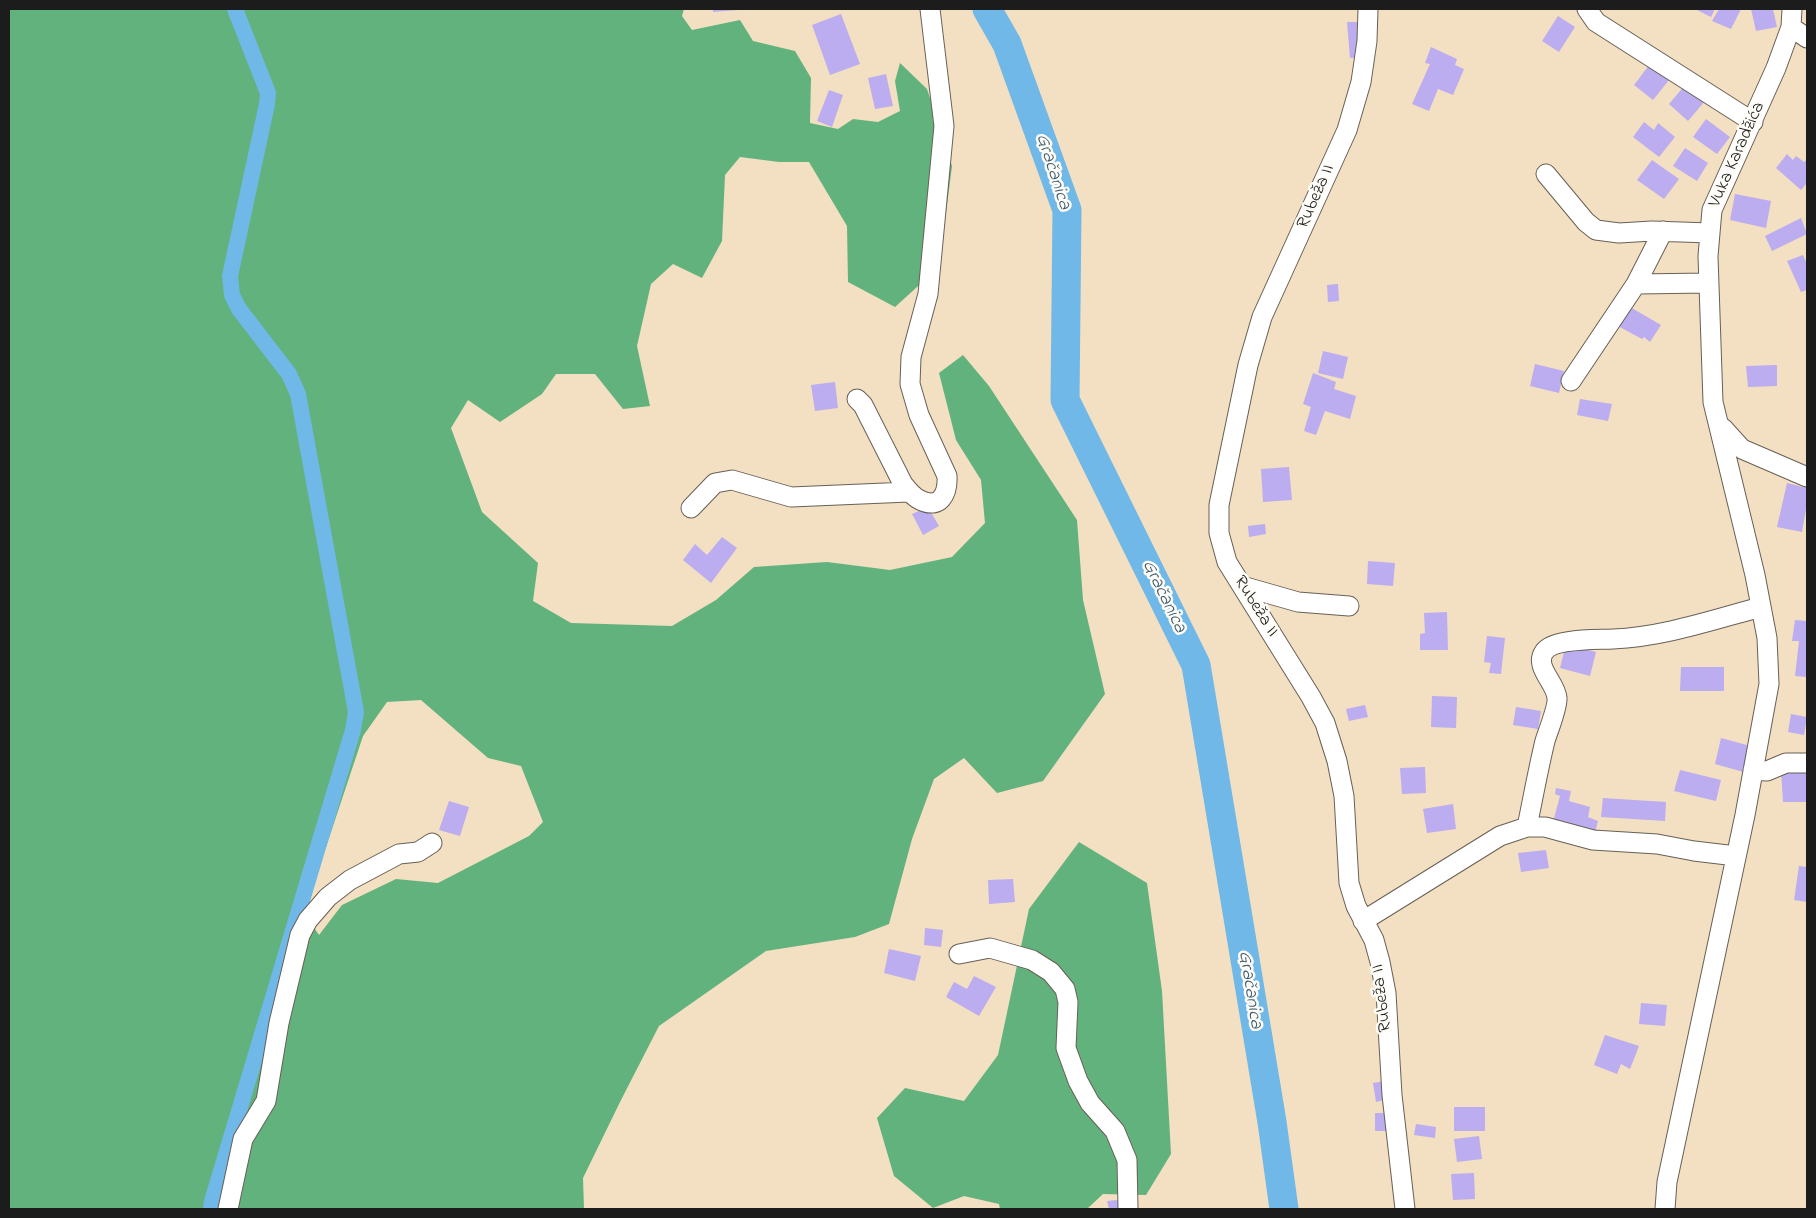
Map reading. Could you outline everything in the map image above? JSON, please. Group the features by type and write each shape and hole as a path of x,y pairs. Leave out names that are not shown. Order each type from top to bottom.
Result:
{"street":[{"path":"857,399 863,405 903,484 909,492 919,500 928,503 938,502 948,486 947,476 919,415 910,384 911,357 928,294 944,126 930,9"},
{"name":"Rubeža II","path":"1368,9 1367,40 1362,82 1347,130 1262,317 1248,365 1219,505 1219,533 1228,562 1325,723 1337,761 1344,796 1348,883 1356,906 1374,940 1386,992 1392,1095 1405,1209"},
{"path":"1587,9 1596,22 1753,122"},
{"path":"1792,18 1807,38"},
{"name":"Vuka Karadžića","path":"1665,1209 1667,1182 1736,856 1770,684 1767,638 1761,607 1714,402 1708,283 1712,210 1776,68 1792,18"},
{"path":"1546,174 1586,222 1596,230 1710,233"},
{"path":"1571,381 1636,284 1663,231"},
{"path":"1636,284 1708,283"},
{"path":"1720,425 1742,449 1807,477"},
{"path":"691,508 715,483 732,480 791,497 909,492"},
{"path":"1242,586 1298,602 1350,606"},
{"path":"1527,827 1545,742 1557,700 1555,689 1543,669 1541,659 1544,652 1552,646 1568,642 1633,638 1667,632 1761,607"},
{"path":"1753,770 1767,770 1786,764 1807,763"},
{"path":"1363,921 1500,836 1527,827 1544,827 1593,840 1657,844 1736,856"},
{"path":"228,1209 243,1139 266,1101 279,1023 300,935 304,927 313,913 328,897 350,880 399,854 418,852 432,844"},
{"path":"960,954 990,948 1032,960 1051,972 1065,989 1068,1002 1066,1048 1090,1103 1115,1131 1127,1160 1128,1209"}],"green space":[{"path":"9,9 684,9 682,16 692,30 740,20 753,41 795,51 811,78 810,123 838,129 853,119 878,122 900,111 895,81 900,63 927,89 952,166 939,267 895,307 848,282 847,226 809,162 779,162 740,157 725,175 722,241 702,278 673,264 651,284 637,346 650,406 623,409 595,374 556,374 542,394 500,422 468,400 451,428 482,512 538,563 533,601 571,623 672,626 716,600 754,567 827,562 890,570 952,557 985,523 981,480 956,440 939,373 963,355 989,386 1077,520 1083,600 1105,694 1043,781 997,793 964,758 934,779 912,839 889,924 855,937 766,951 659,1026 583,1178 584,1209 9,1209","holes":["421,700 488,758 521,766 543,822 529,836 438,883 396,879 342,905 319,935 304,913 363,736 387,702"]},
{"path":"1079,842 1147,883 1162,991 1171,1154 1146,1195 1103,1194 1087,1209 1000,1209 999,1204 964,1196 933,1208 894,1176 877,1118 905,1088 964,1101 998,1055 1029,909"}],"building":[{"path":"713,9 738,9 738,10 713,12"},
{"path":"1695,9 1715,9 1711,17"},
{"path":"1719,9 1741,9 1731,29 1712,21"},
{"path":"1751,9 1773,9 1777,27 1756,31"},
{"path":"841,14 860,64 830,75 812,25"},
{"path":"1558,16 1575,27 1559,52 1542,41"},
{"path":"1347,22 1359,22 1361,57 1350,58"},
{"path":"1431,47 1457,59 1455,65 1464,69 1453,95 1438,89 1429,111 1412,104 1430,64 1425,63"},
{"path":"1650,64 1669,80 1653,100 1634,85"},
{"path":"886,74 893,106 875,109 868,78"},
{"path":"1686,84 1705,101 1688,121 1669,104"},
{"path":"829,90 843,95 832,127 817,121"},
{"path":"1706,119 1730,137 1717,154 1693,137"},
{"path":"1644,122 1654,130 1658,123 1675,137 1659,157 1633,137"},
{"path":"1685,148 1708,163 1697,181 1673,166"},
{"path":"1787,154 1793,160 1796,156 1804,162 1807,159 1807,183 1801,190 1776,168"},
{"path":"1652,160 1679,179 1664,199 1637,180"},
{"path":"1735,194 1771,201 1766,228 1730,220"},
{"path":"1801,218 1807,234 1772,251 1765,236"},
{"path":"1803,255 1807,264 1807,290 1801,292 1787,261"},
{"path":"1338,284 1339,301 1328,302 1327,285"},
{"path":"1630,307 1661,325 1650,342 1644,337 1642,339 1618,326"},
{"path":"1323,351 1348,357 1343,379 1318,373"},
{"path":"1535,364 1564,371 1559,393 1530,386"},
{"path":"1777,365 1777,386 1748,387 1746,366"},
{"path":"1313,373 1336,382 1334,389 1356,396 1350,419 1325,411 1316,435 1304,431 1311,407 1303,404"},
{"path":"835,382 838,408 815,411 811,385"},
{"path":"1580,399 1612,404 1608,421 1577,415"},
{"path":"1289,467 1292,500 1263,502 1261,469"},
{"path":"1787,483 1807,488 1807,503 1802,532 1777,527"},
{"path":"928,507 939,526 923,535 912,514"},
{"path":"1265,524 1266,534 1249,537 1248,526"},
{"path":"722,537 737,548 711,583 683,560 695,544 707,555"},
{"path":"1368,561 1395,563 1393,586 1367,584"},
{"path":"1447,612 1448,650 1420,650 1420,634 1425,633 1424,613"},
{"path":"1795,620 1807,621 1807,677 1795,676 1799,641 1792,641"},
{"path":"1487,636 1505,638 1501,674 1489,673 1491,663 1484,662"},
{"path":"1566,644 1596,652 1590,676 1560,668"},
{"path":"1681,667 1724,667 1724,691 1680,691"},
{"path":"1432,696 1457,697 1456,728 1431,727"},
{"path":"1365,705 1368,717 1349,721 1346,709"},
{"path":"1516,707 1541,711 1538,729 1513,725"},
{"path":"1791,714 1807,717 1804,735 1788,732"},
{"path":"1721,738 1754,747 1747,773 1715,764"},
{"path":"1425,767 1426,793 1402,794 1400,768"},
{"path":"1807,769 1807,802 1783,802 1781,770"},
{"path":"1680,770 1721,780 1716,801 1674,791"},
{"path":"1556,788 1571,791 1569,801 1590,807 1588,817 1598,821 1595,833 1553,822 1560,796 1555,794"},
{"path":"1603,798 1666,802 1665,821 1601,817"},
{"path":"449,801 469,807 460,836 439,830"},
{"path":"1453,804 1456,829 1427,833 1423,809"},
{"path":"1546,850 1549,868 1521,872 1518,853"},
{"path":"1799,866 1807,867 1807,902 1794,900"},
{"path":"1013,879 1015,902 989,904 988,880"},
{"path":"925,928 943,930 941,947 924,945"},
{"path":"889,949 921,956 915,981 884,973"},
{"path":"974,976 996,987 979,1016 946,997 954,982 967,989"},
{"path":"1641,1003 1667,1005 1665,1026 1639,1024"},
{"path":"1605,1035 1639,1046 1630,1069 1621,1064 1617,1074 1594,1065"},
{"path":"1385,1081 1388,1099 1376,1102 1373,1083"},
{"path":"1454,1107 1485,1107 1485,1131 1454,1131"},
{"path":"1375,1113 1386,1113 1388,1131 1375,1131"},
{"path":"1416,1124 1436,1127 1435,1138 1414,1135"},
{"path":"1479,1136 1482,1159 1457,1162 1454,1139"},
{"path":"1474,1173 1475,1199 1453,1200 1451,1174"},
{"path":"1126,1199 1127,1209 1109,1209 1107,1201"}],"waterway":[{"path":"211,1209 353,730 356,712 298,394 289,374 239,309 232,295 230,276 268,93 235,9"},
{"name":"Gračanica","path":"987,9 1007,44 1067,210 1065,400 1196,665 1272,1122 1284,1209"}]}
